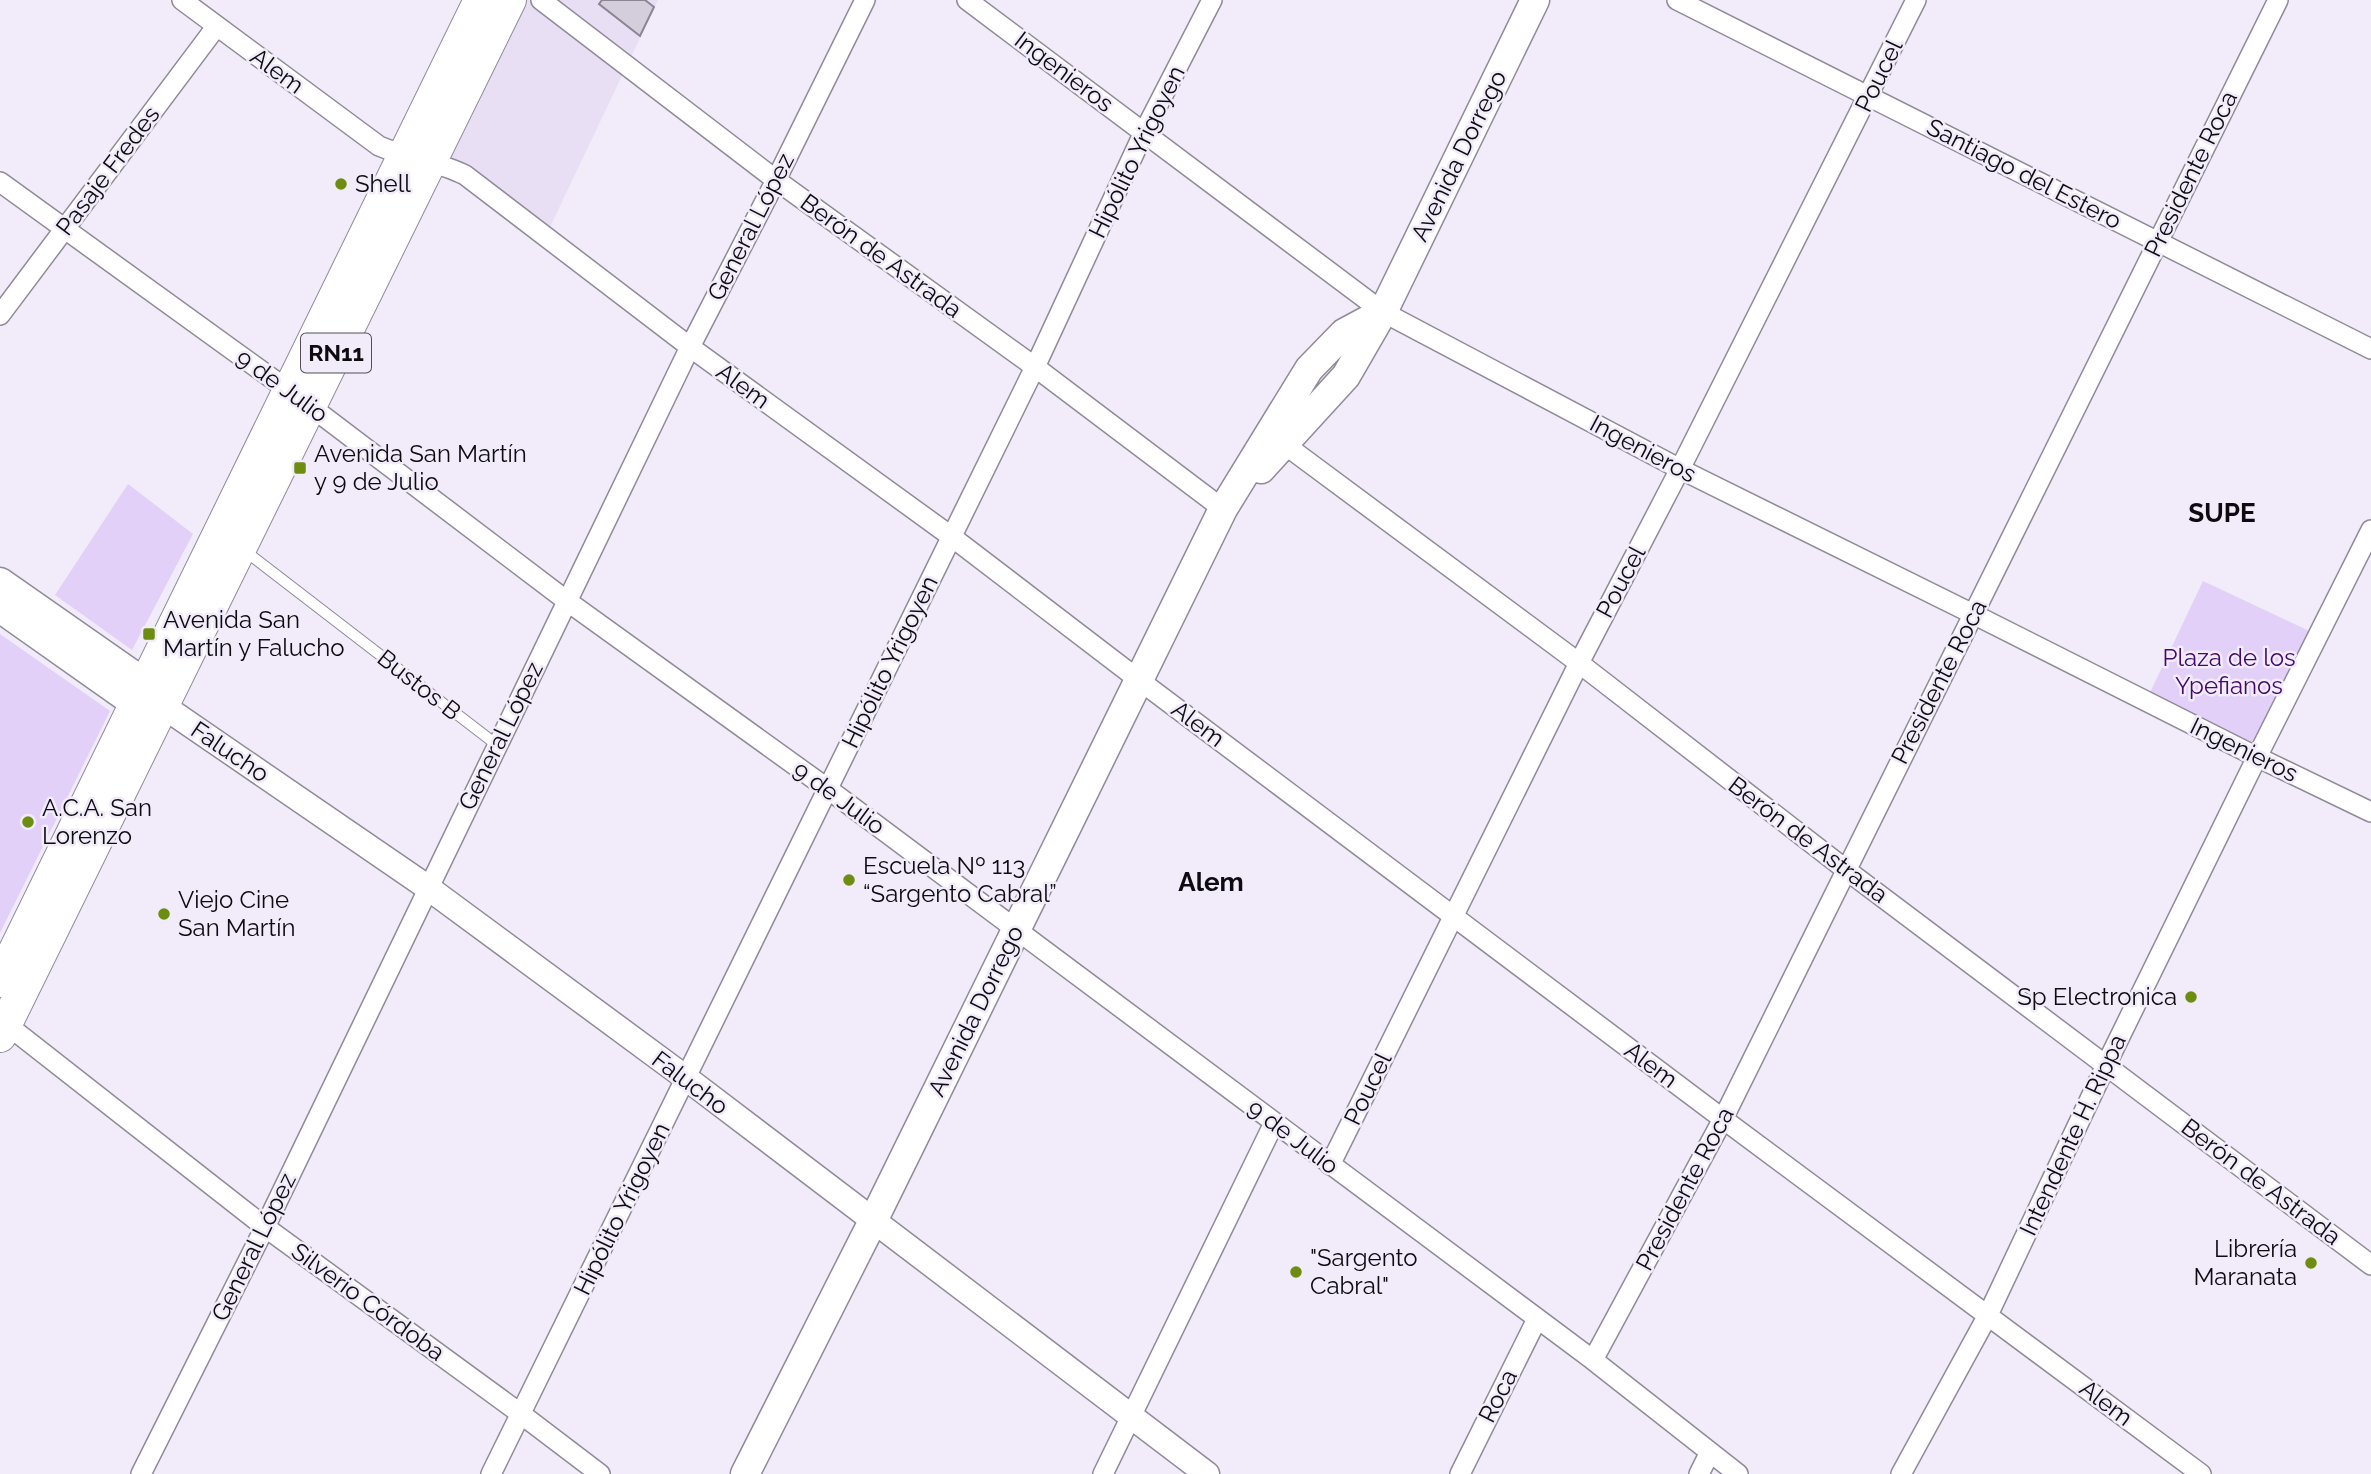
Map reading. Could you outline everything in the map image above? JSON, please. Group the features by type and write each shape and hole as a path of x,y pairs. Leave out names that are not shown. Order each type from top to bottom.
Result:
{"main road":[{"name":"RN11","path":"418,157 480,0"},
{"name":"RN11","path":"0,981 148,698 418,157 510,0"},
{"name":"Avenida Dorrego","path":"1223,509 1346,376 1383,312 1535,0"},
{"name":"Avenida Dorrego","path":"745,1474 873,1222 1223,509 1309,369 1344,333 1383,312"},
{"name":"RN11","path":"3,1030 148,698 241,547 300,398"},
{"name":"Falucho","path":"0,582 148,698"},
{"name":"Falucho","path":"0,608 148,698"}],"street":[{"name":"Alem","path":"182,0 379,146 465,175 690,347 952,537 1723,1119 2202,1474"},
{"name":"Berón de Astrada","path":"541,0 776,180 1035,367 1223,509"},
{"name":"General López","path":"141,1474 265,1227 690,347 865,0"},
{"name":"Ingenieros","path":"967,0 1383,312 1680,469 2371,812"},
{"name":"Hipólito Yrigoyen","path":"491,1474 1035,367 1144,132 1212,0"},
{"name":"Santiago del Estero","path":"1677,0 2371,349"},
{"name":"Poucel","path":"1330,1165 1578,663 1680,469 1916,0"},
{"name":"Presidente Roca","path":"1593,1360 1723,1119 2278,0"},
{"name":"Pasaje Fredes","path":"0,315 216,27"},
{"name":"9 de Julio","path":"0,182 300,398 567,601 828,789 1593,1360 1738,1474"},
{"path":"1284,444 1292,396"},
{"name":"Berón de Astrada","path":"1284,444 1578,663 1845,869 2371,1265"},
{"name":"Intendente H. Rippa","path":"1901,1474 1988,1315 2256,757 2371,530"},
{"name":"Falucho","path":"148,698 427,887 686,1079 1207,1474"},
{"name":"Silverio Córdoba","path":"3,1030 600,1474"},
{"path":"1103,1474 1273,1123"},
{"name":"Roca","path":"1460,1474 1537,1319"},
{"path":"1699,1474 1710,1452"}],"lane":[{"name":"Bustos B","path":"241,547 497,745"}],"shaded area":[{"path":"510,0 658,0 550,227 435,154"}],"green space":[{"path":"128,484 193,534 132,650 55,595"},
{"name":"Plaza de los Ypefianos","path":"2203,581 2318,635 2257,757 2146,701"},
{"name":"A.C.A. San Lorenzo","path":"0,634 110,711 0,933"}],"building":[{"path":"602,0 645,0 654,7 640,36 599,4"}],"place":[{"name":"Shell","path":"341,184"},
{"name":"Avenida San Martín y 9 de Julio","path":"300,468"},
{"name":"Avenida San Martín y Falucho","path":"149,634"},
{"name":"A.C.A. San Lorenzo","path":"28,822"},
{"name":"Escuela Nº 113 “Sargento Cabral”","path":"849,880"},
{"name":"Viejo Cine San Martín","path":"164,914"},
{"name":"Sp Electronica","path":"2191,997"},
{"name":"Librería Maranata","path":"2311,1263"},
{"name":"\"Sargento Cabral\"","path":"1296,1272"}],"district":[{"name":"SUPE","path":"2222,513"},
{"name":"Alem","path":"1211,882"}]}
